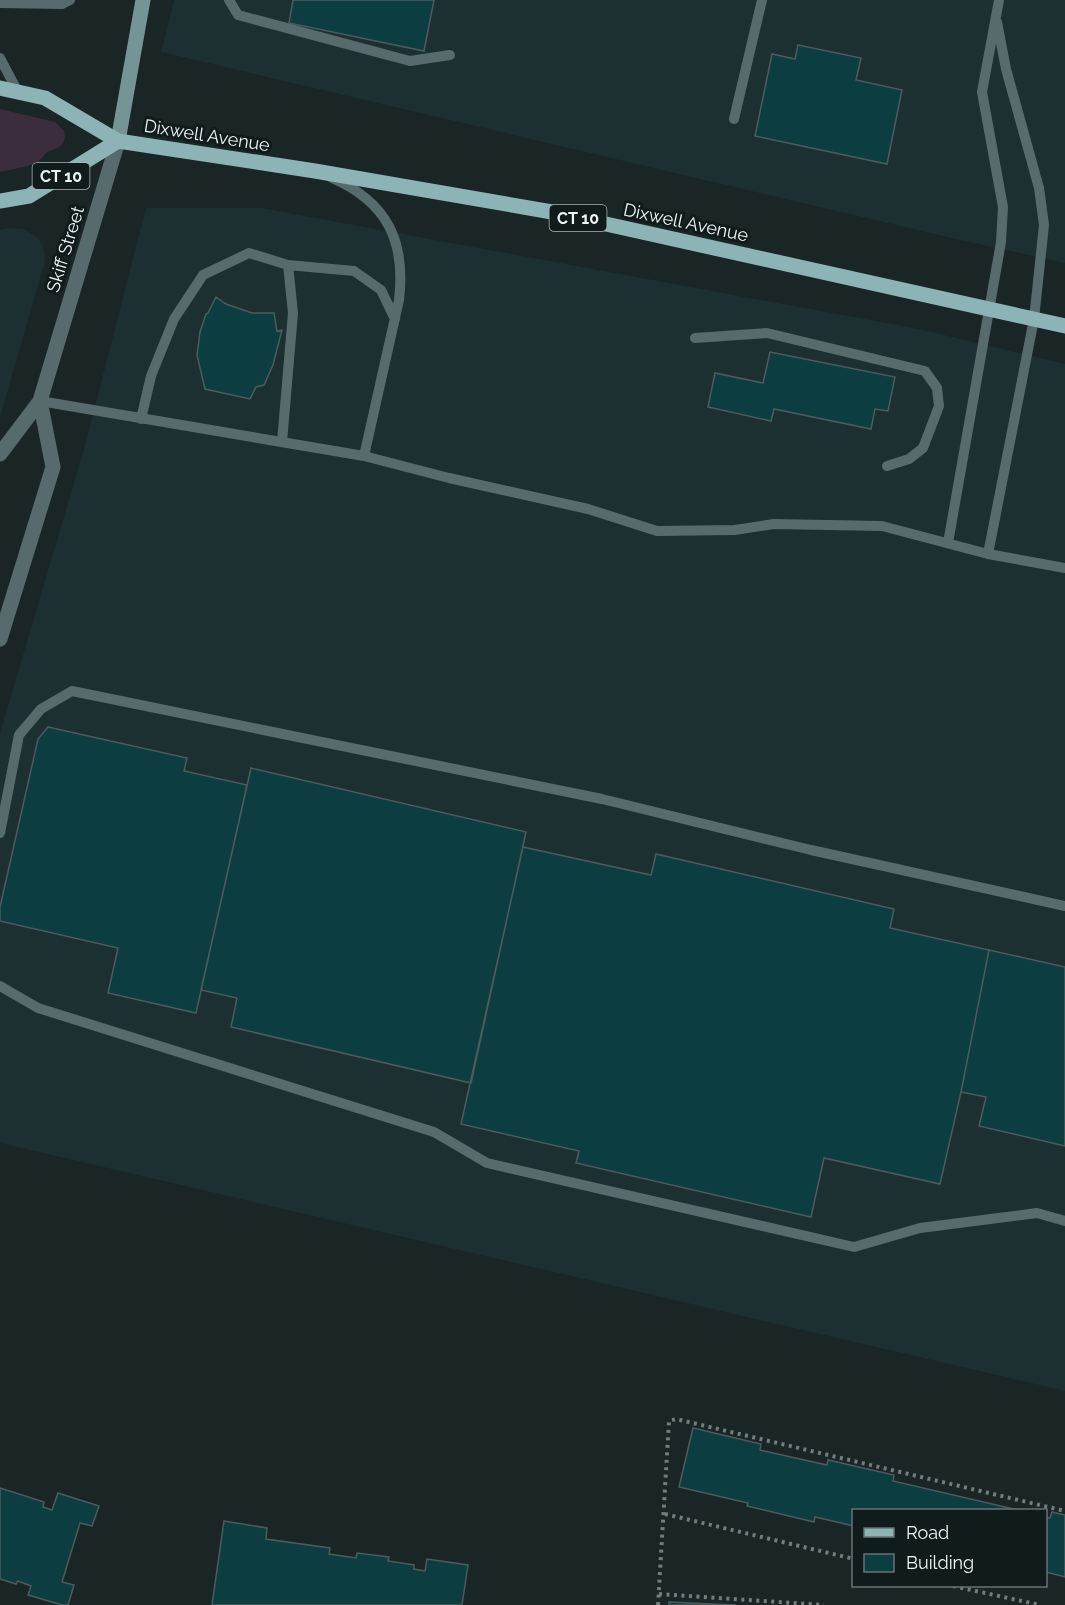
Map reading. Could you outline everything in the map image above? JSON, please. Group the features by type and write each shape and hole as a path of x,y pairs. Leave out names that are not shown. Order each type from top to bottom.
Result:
{"main road":[{"name":"Skiff Street","path":"118,141 143,0"},
{"name":"Dixwell Avenue","path":"0,88 45,98 118,141 315,171 552,212 1065,326"},
{"name":"Dixwell Avenue","path":"0,201 29,196 118,141"}],"street":[{"name":"Skiff Street","path":"0,454 40,401 118,141"},
{"name":"Skiff Street","path":"0,639 53,467 40,401"}],"lane":[{"path":"0,3 62,4 70,0"},
{"path":"229,0 238,15 410,61 450,56"},
{"path":"734,118 762,0"},
{"path":"948,543 1000,242 1003,207 982,92 999,0"},
{"path":"988,554 1034,319 1044,225 1039,188 1006,69 996,13"},
{"path":"0,58 18,92"},
{"path":"315,171 363,195 388,222 400,262 401,285 395,319 364,456"},
{"path":"141,418 151,376 174,319 203,275 249,253 288,265 354,271 381,290 395,319"},
{"path":"282,442 293,313 288,265"},
{"path":"695,338 767,333 925,371 937,388 939,406 923,448 909,459 887,466"},
{"path":"40,401 364,456 588,509 657,531 735,530 774,524 882,526 988,554 1065,568"},
{"path":"0,833 19,735 41,709 72,691 602,799 812,850 1065,906"},
{"path":"0,986 38,1008 434,1132 487,1163 854,1247 920,1228 1037,1213 1065,1221"}],"path":[{"path":"658,1605 669,1421 676,1419 1065,1511"},
{"path":"664,1514 852,1559"},
{"path":"958,1587 1040,1605"},
{"path":"659,1594 824,1605"}],"shaded area":[{"path":"174,0 1065,0 1065,263 161,52"},
{"path":"0,109 55,122 64,131 63,143 58,148 47,152 38,162 0,172"},
{"path":"146,208 262,208 919,329 1065,364 1065,1391 0,1143 0,733 84,449"},
{"path":"24,229 38,238 45,256 0,417 0,230"}],"building":[{"path":"293,0 434,0 424,51 289,23"},
{"path":"798,45 861,58 856,80 902,90 887,164 755,136 772,54 795,59"},
{"path":"216,297 226,304 252,313 274,313 277,331 282,330 273,365 264,385 256,387 250,399 205,389 197,355 200,332 206,314"},
{"path":"770,352 895,377 888,411 875,409 871,429 774,409 771,421 708,407 715,373 763,383"},
{"path":"48,727 187,758 184,771 247,785 196,1013 108,993 118,948 0,921 0,907 38,739"},
{"path":"251,768 526,832 471,1083 231,1027 237,998 201,990"},
{"path":"523,847 651,875 656,854 894,909 890,928 989,950 940,1184 824,1158 811,1217 576,1163 579,1151 461,1124"},
{"path":"989,950 1065,967 1065,1146 979,1126 986,1097 961,1092"},
{"path":"693,1428 761,1444 760,1450 827,1465 828,1460 894,1475 893,1481 1014,1509 852,1509 852,1526 815,1517 814,1522 747,1506 748,1503 679,1487"},
{"path":"0,1488 44,1502 43,1507 52,1510 58,1493 99,1506 92,1526 80,1523 62,1582 74,1585 68,1605 28,1595 31,1586 18,1581 16,1584 0,1579"},
{"path":"1052,1512 1065,1515 1065,1577 1047,1572 1047,1517 1050,1518"},
{"path":"224,1521 267,1528 266,1539 330,1548 329,1554 356,1558 357,1553 389,1557 388,1561 414,1565 414,1569 425,1571 427,1559 468,1565 462,1605 212,1605"},
{"path":"669,1602 736,1605 669,1605"}]}
